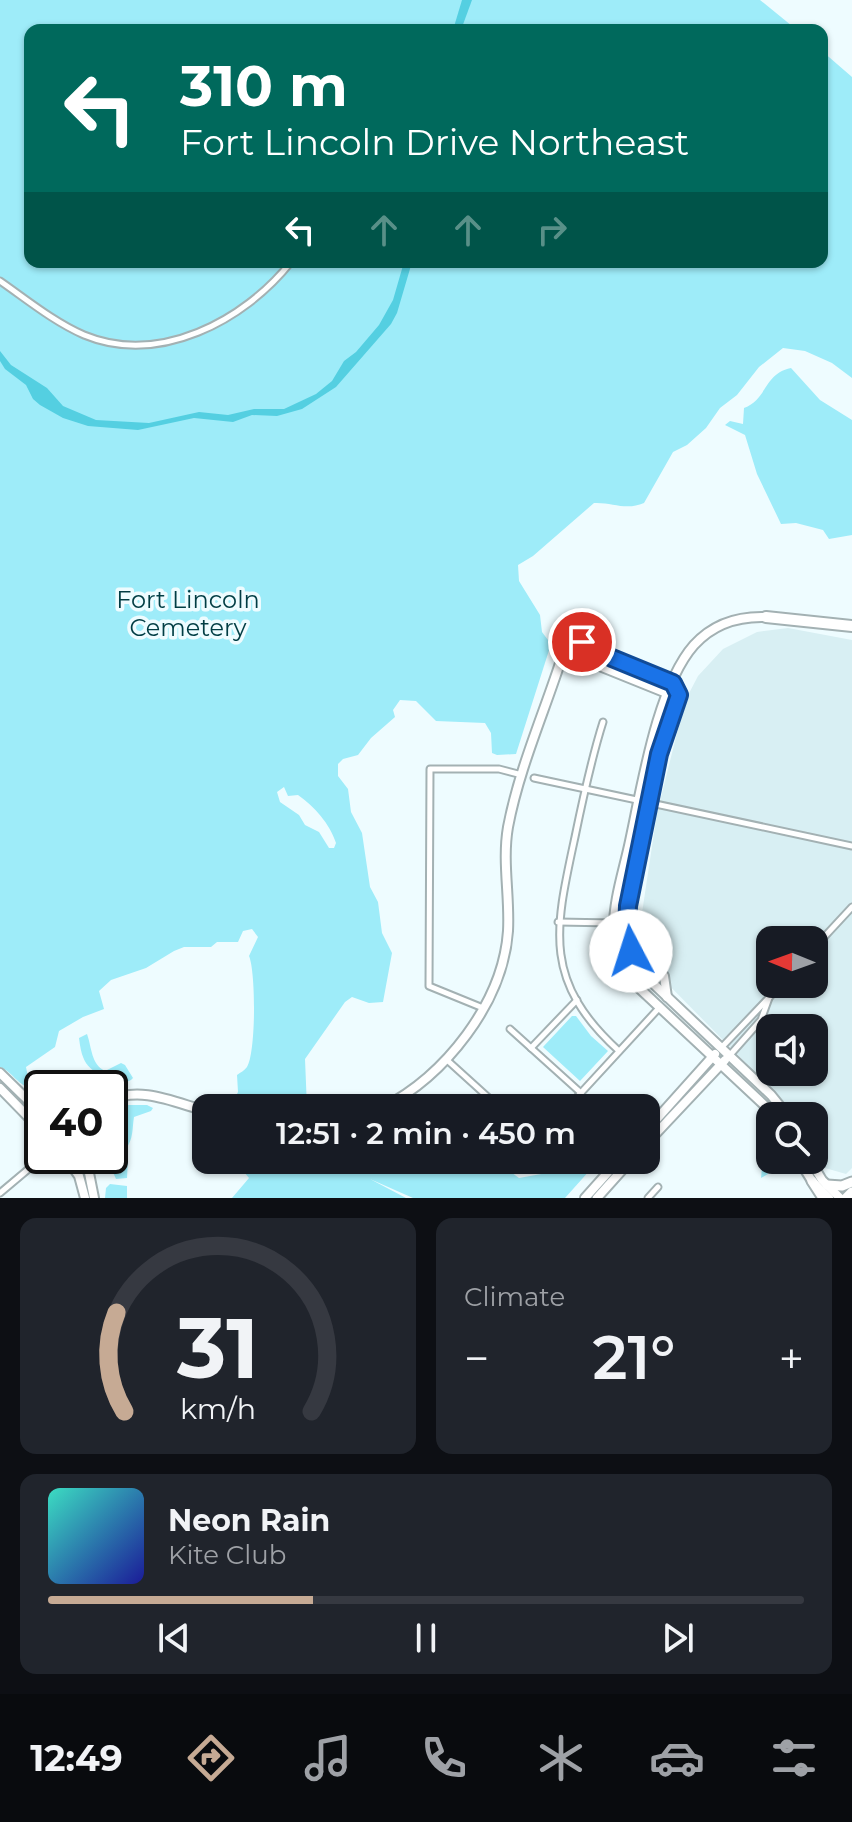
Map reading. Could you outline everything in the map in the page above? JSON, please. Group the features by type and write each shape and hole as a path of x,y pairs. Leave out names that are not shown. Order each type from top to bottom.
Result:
{"highway":[{"path":"766,617 852,626"}],"main road":[{"path":"812,1181 826,1198"},
{"path":"827,1185 842,1186 852,1182"},
{"path":"846,1198 852,1192"}],"street":[{"path":"0,281 80,333 116,344 144,346 188,336 230,316 258,296 285,268"},
{"path":"762,1102 638,987 624,967 615,941 614,923 649,753 673,683 688,653 709,632 741,618 766,617"},
{"path":"405,1094 447,1060 483,1008 500,973 508,916 506,843 510,817 567,647 574,637 612,658 673,683 678,692 661,748 628,906 627,932 639,968 777,1102"},
{"path":"567,647 597,665 669,694"},
{"path":"603,722 585,789 558,922 561,959 577,1000 593,1025 619,1051"},
{"path":"483,1008 429,986 430,769 499,769 523,775"},
{"path":"534,778 852,846"},
{"path":"828,933 852,907"},
{"path":"558,922 614,923"},
{"path":"644,932 645,948 664,976 667,997"},
{"path":"660,1123 721,1048 769,998"},
{"path":"662,1120 722,1063 761,1020 769,998"},
{"path":"531,1048 577,1000"},
{"path":"510,1029 581,1093 659,1008"},
{"path":"447,1060 485,1094"},
{"path":"0,1073 24,1095"},
{"path":"0,1088 24,1113"},
{"path":"128,1094 141,1094 192,1107"},
{"path":"0,1193 24,1173"},
{"path":"78,1174 85,1198"},
{"path":"89,1174 94,1198"},
{"path":"585,1198 606,1174"},
{"path":"597,1198 618,1174"},
{"path":"808,1174 812,1181"},
{"path":"820,1174 840,1198"},
{"path":"648,1198 658,1187"}],"shaded area":[{"path":"462,0 472,0 463,24 455,24"},
{"path":"402,268 410,268 391,324 336,387 302,409 277,416 252,415 233,422 194,418 138,430 88,426 63,418 40,405 26,385 5,369 0,361 0,351 11,365 47,388 63,406 96,420 149,423 199,412 228,415 254,409 284,409 316,394 332,381 344,361 379,325 393,300"},
{"path":"788,628 852,640 852,1168 846,1174 828,1169 828,1102 784,1102 768,1086 828,1086 828,1014 756,1014 756,1073 650,966 639,933 657,813 685,701 698,676 723,649 757,632"}],"green space":[{"name":"Fort Lincoln Cemetery","path":"0,0 760,0 790,24 24,24 24,268 828,268 828,56 852,77 852,378 832,363 805,351 783,348 759,367 737,395 720,408 706,428 687,445 673,452 644,503 625,506 594,503 533,556 518,565 519,581 540,615 542,632 551,644 516,754 492,753 491,733 485,723 436,721 416,701 400,700 393,710 395,717 371,738 358,755 343,759 338,764 338,776 348,789 351,812 362,833 370,887 378,902 382,933 392,953 383,1002 369,1003 352,997 345,1002 305,1059 306,1094 237,1094 237,1075 247,1067 252,1046 254,994 249,956 258,937 252,929 243,931 238,942 217,942 211,947 184,947 146,968 111,980 99,991 104,1009 59,1031 55,1047 26,1067 22,1084 0,1067","holes":["284,787 288,796 298,795 326,822 336,843 334,848 329,848 319,832 305,825 299,815 280,802 277,792"]},
{"path":"791,368 820,400 852,420 852,535 829,539 823,530 796,523 781,524 757,474 745,435 725,425 730,421 743,424 744,408 758,399 775,376"},
{"path":"572,1016 576,1016 591,1036 608,1051 580,1081 543,1047"},
{"path":"87,1034 94,1060 103,1070 92,1070 86,1063 79,1038"},
{"path":"121,1063 125,1065 133,1078 128,1081 128,1070 107,1070"},
{"path":"128,1105 153,1108 134,1117 128,1145"},
{"path":"114,1174 127,1174 127,1178 116,1179"},
{"path":"246,1174 513,1174 519,1178 541,1174 586,1174 565,1198 413,1198 370,1179 406,1198 232,1198 249,1178"},
{"path":"110,1184 127,1186 127,1198 105,1198 106,1188"}],"route":[{"path":"582,642 673,683 679,695 659,754 628,906 627,932 631,951"}]}
